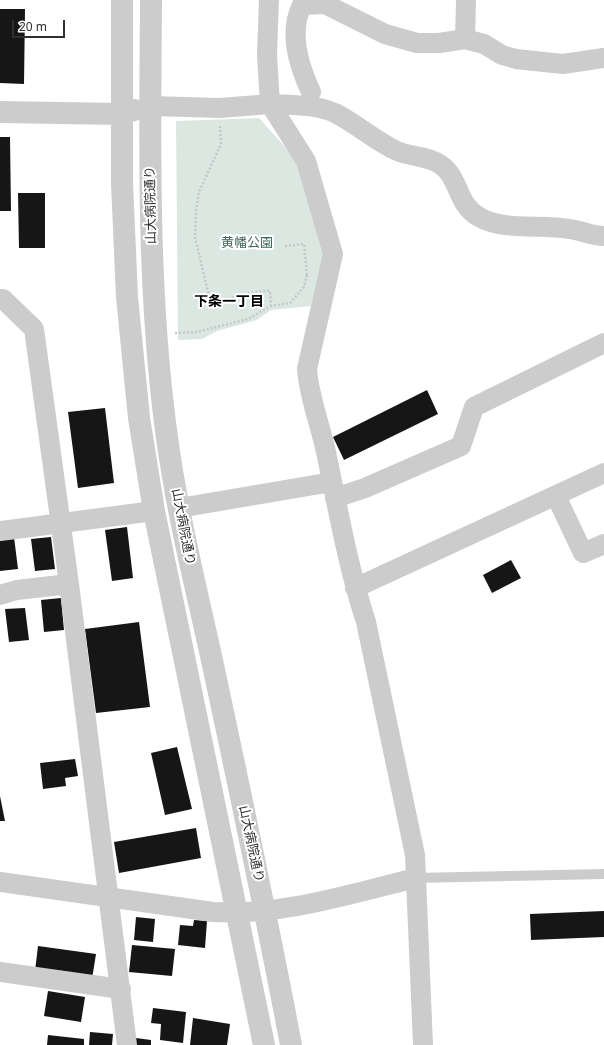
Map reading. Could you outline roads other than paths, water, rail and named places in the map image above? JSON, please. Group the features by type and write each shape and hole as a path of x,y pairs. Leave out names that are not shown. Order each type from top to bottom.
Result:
{"street":[{"name":"山大病院通り","path":"122,0 122,183 133,365 154,511 264,1045"},
{"name":"山大病院通り","path":"151,0 150,106 152,260 157,348 166,431 179,508 266,910 291,1045"},
{"path":"269,0 267,55 270,104 306,161 333,254 306,369 308,386 319,423 355,588 366,622 415,856 423,1045"},
{"path":"465,38 466,0"},
{"path":"311,92 302,73 297,53 296,16 302,5 325,2 385,34 417,43 439,43 465,38 484,44 502,55 516,59 563,64 604,58"},
{"path":"0,112 121,114 150,106 220,108 270,104 313,106 334,113 398,151 440,164 452,175 458,194 467,206 479,217 496,224 550,226 571,229 591,236 604,236"},
{"path":"0,299 3,299 34,329 69,584 127,1045"},
{"path":"179,508 334,490 365,488 461,446 474,407 604,343"},
{"path":"355,588 604,473"},
{"path":"556,496 583,553 604,544"},
{"path":"0,532 154,511"},
{"path":"0,595 17,590 69,584"},
{"path":"0,882 213,912 237,913 284,909 416,878"},
{"path":"0,972 121,989"}],"lane":[{"path":"416,878 604,874"}],"district":[{"name":"下条一丁目","path":"229,302"}],"park label":[{"name":"黄幡公園","path":"247,243"}]}
